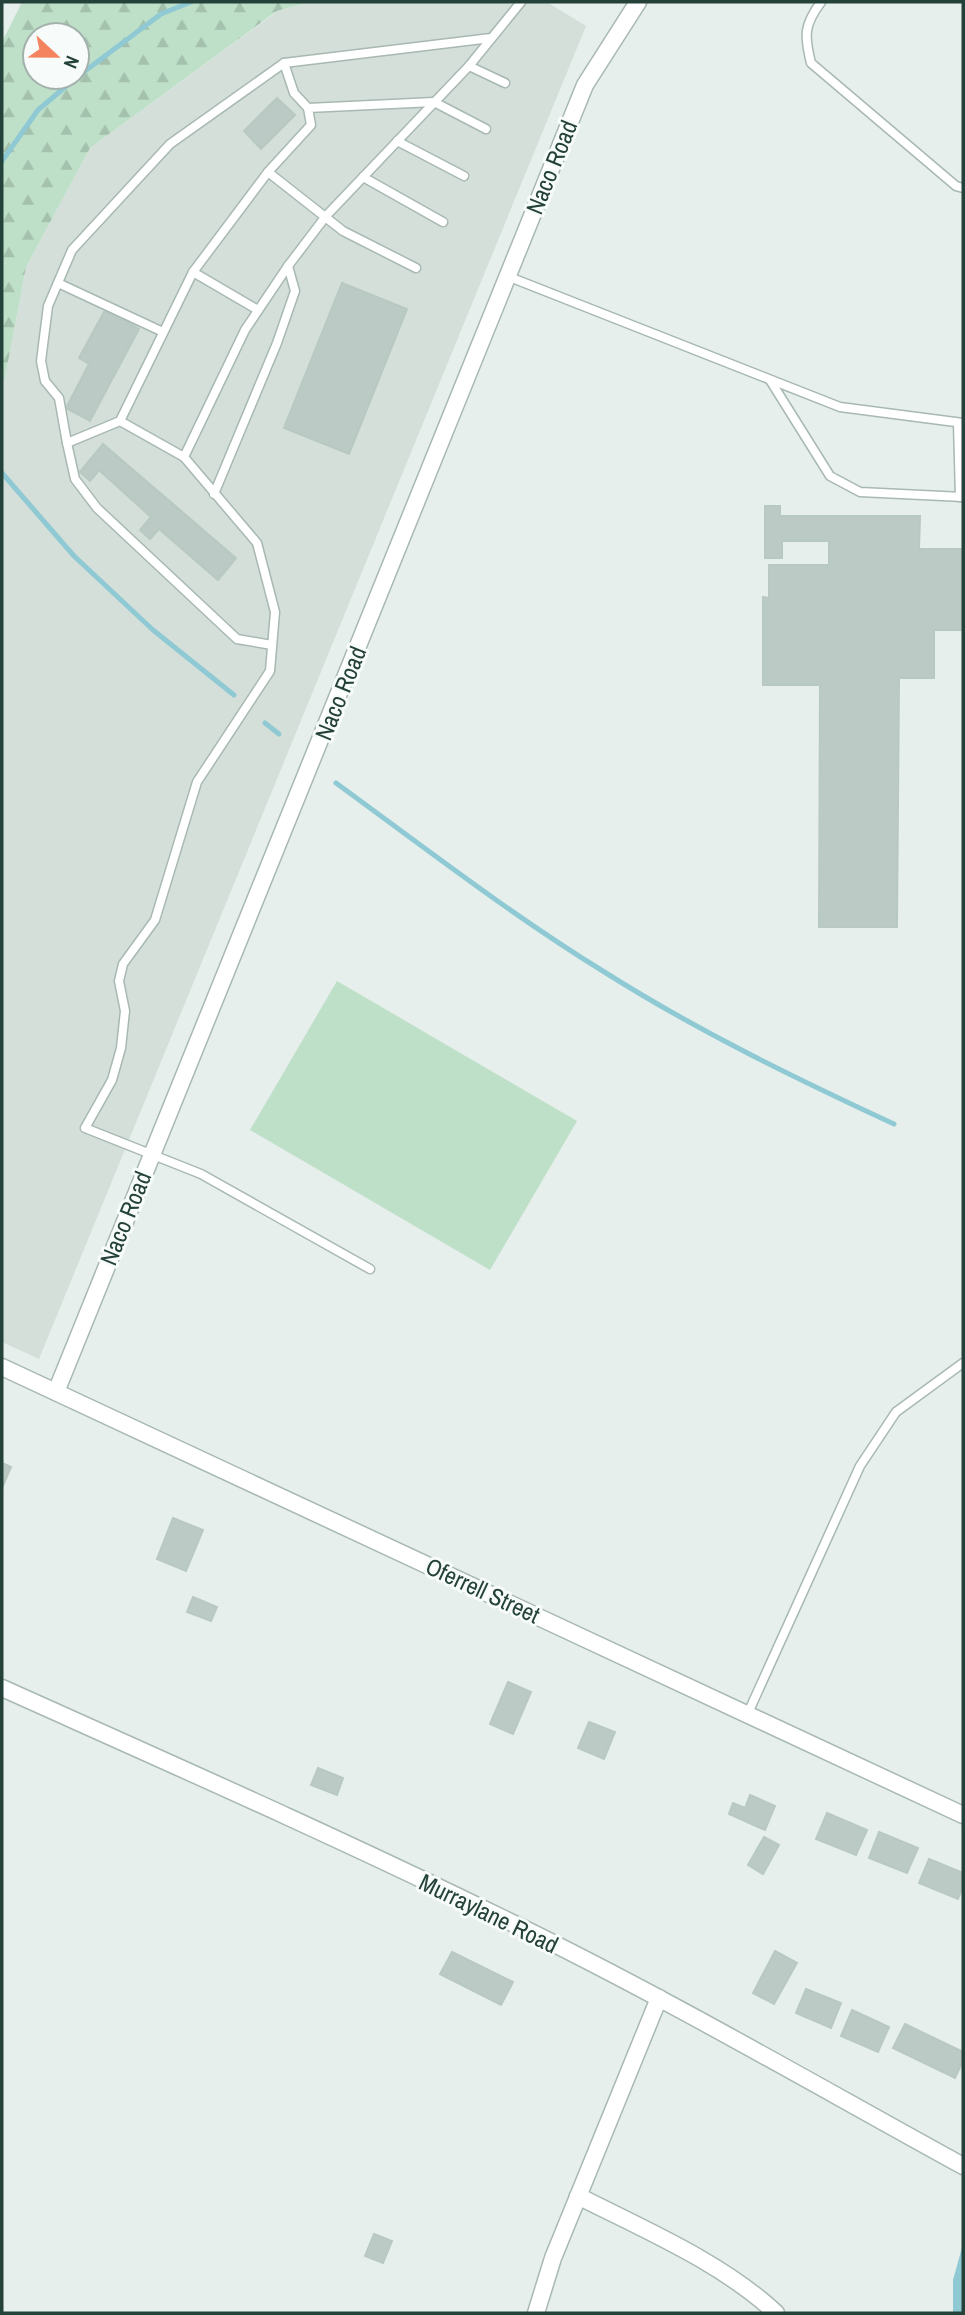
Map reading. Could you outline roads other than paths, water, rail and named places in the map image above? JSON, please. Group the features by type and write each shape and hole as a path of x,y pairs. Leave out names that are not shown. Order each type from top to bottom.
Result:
{"street":[{"name":"Naco Road","path":"56,1392 585,85 638,2"},
{"name":"Oferrell Street","path":"2,1367 963,1815"},
{"name":"Murraylane Road","path":"2,1688 378,1859 659,1998 963,2166"},
{"path":"536,2313 553,2258 659,1998"},
{"path":"578,2196 753,2291 776,2313"}],"lane":[{"path":"184,457 258,310 288,266 326,216 469,66 521,2"},
{"path":"821,2 807,20 806,41 811,63 963,188"},
{"path":"272,645 237,639 97,509 75,479 59,398 45,381 41,361 48,306 72,250 170,144 284,63 491,38"},
{"path":"68,443 120,421 192,272 268,172 311,125 308,108 294,93 284,63"},
{"path":"469,66 505,83"},
{"path":"308,108 434,102 486,129"},
{"path":"397,141 464,176"},
{"path":"268,172 343,231 416,268"},
{"path":"363,177 443,222"},
{"path":"214,494 277,343 295,291 288,266"},
{"path":"192,272 258,310"},
{"path":"507,276 840,407 961,423 961,497 860,492 830,476 770,380"},
{"path":"58,283 163,332"},
{"path":"120,421 184,457 257,542 275,612 270,671 197,782 155,920 123,964 119,981 125,1011 121,1048 112,1080 85,1128 201,1174 370,1269"},
{"path":"748,1713 860,1466 896,1412 963,1363"}],"water":[{"path":"963,2244 963,2313 953,2313 953,2280"}],"waterway":[{"path":"91,66 161,14 191,2"},
{"path":"2,161 38,110 60,91"},
{"path":"2,473 74,556 153,630 234,695"},
{"path":"265,723 279,734"},
{"path":"336,783 503,905 641,994 747,1053 894,1124"}]}
